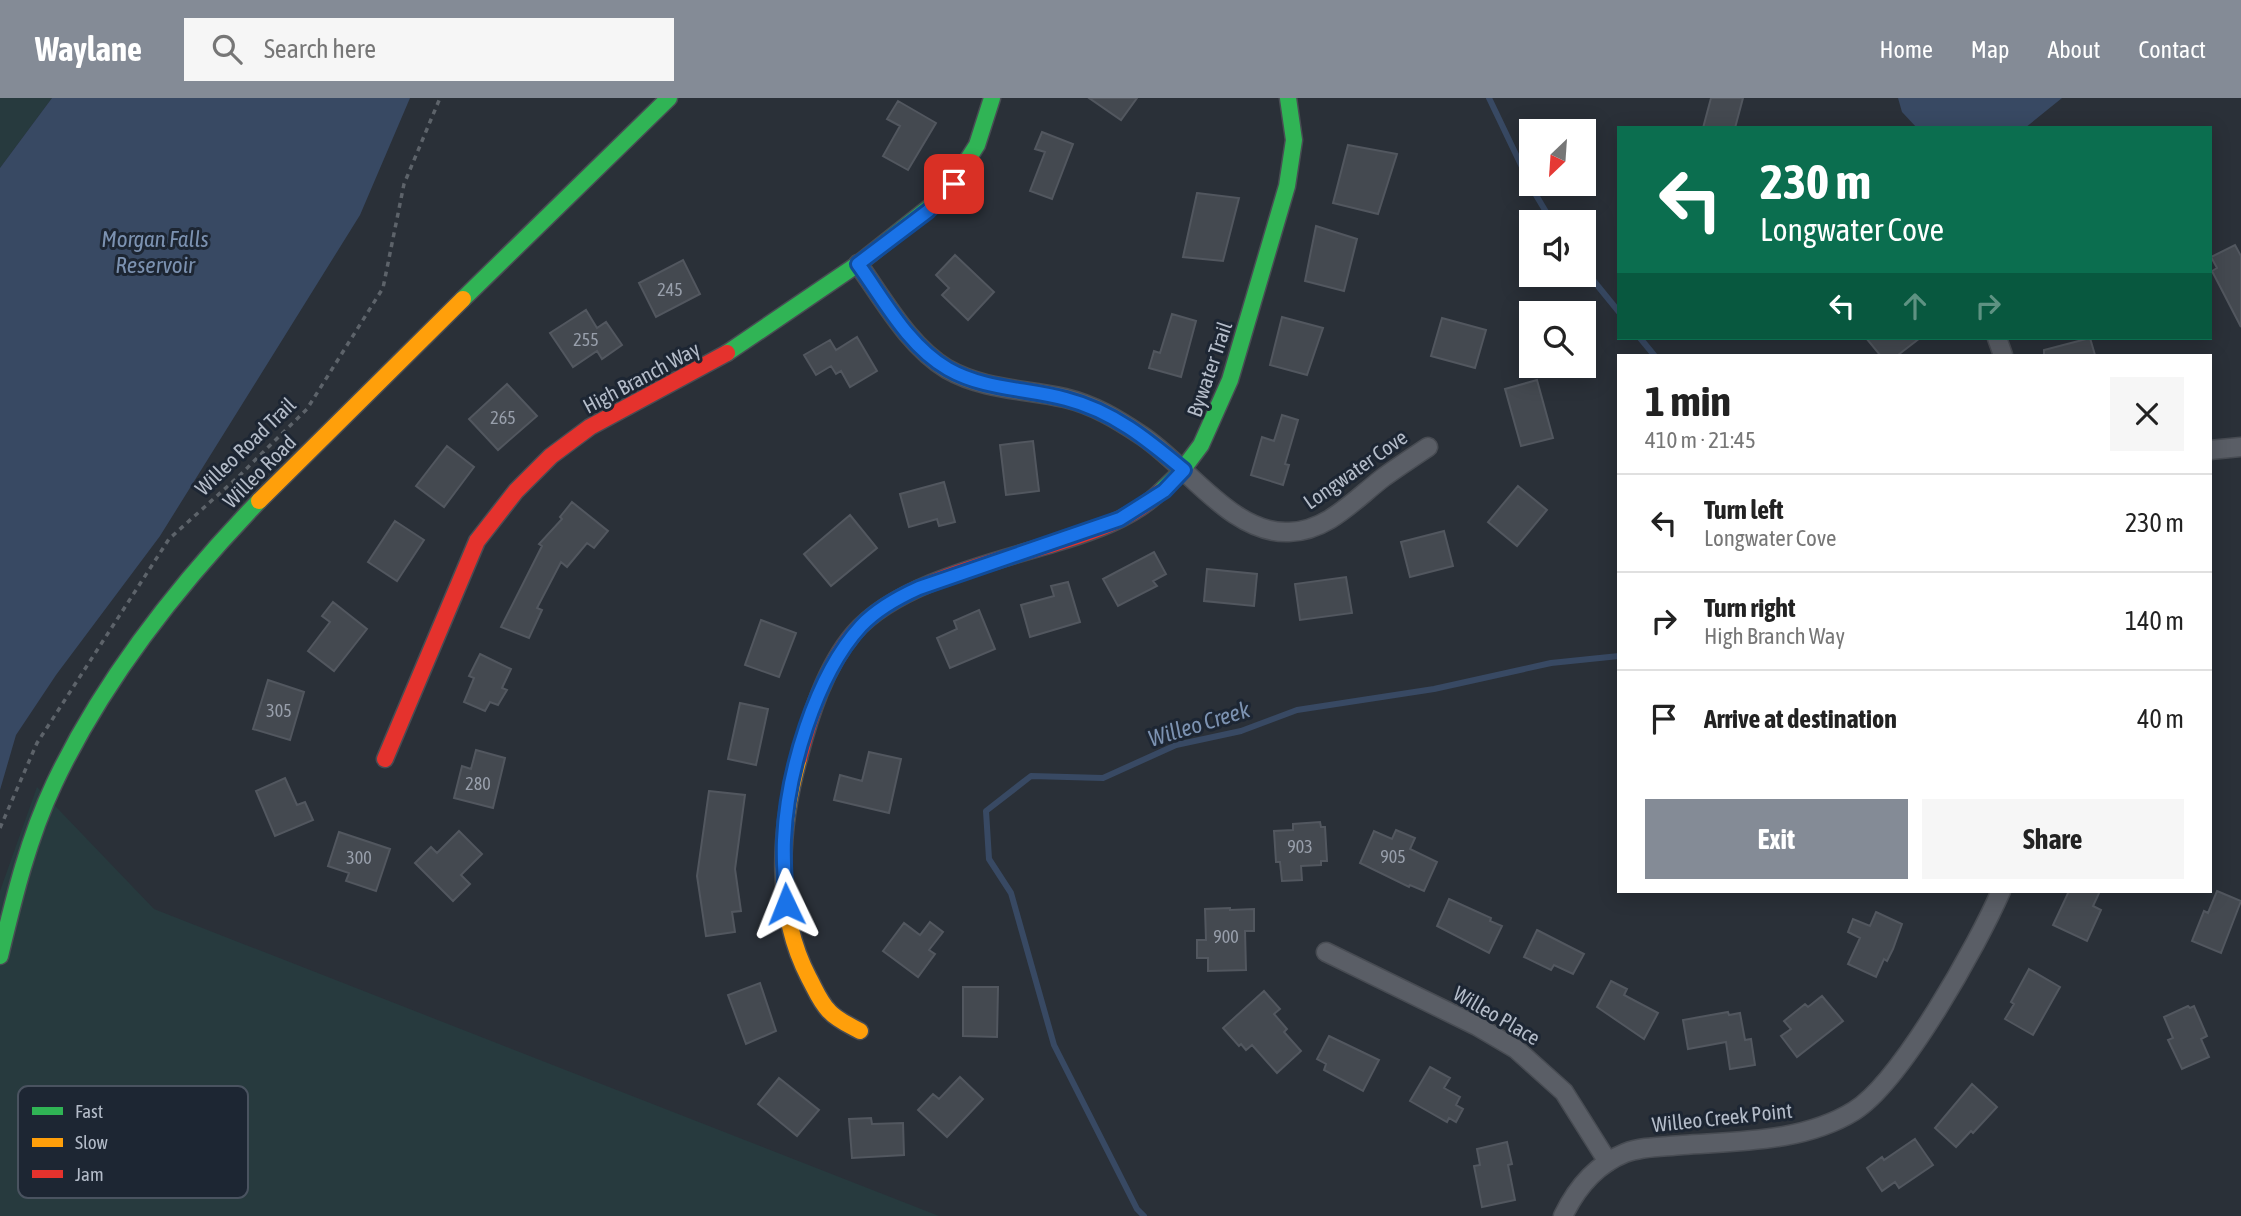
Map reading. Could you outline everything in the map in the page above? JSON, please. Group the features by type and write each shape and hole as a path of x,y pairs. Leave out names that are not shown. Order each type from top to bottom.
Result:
{"street":[{"name":"Willeo Road","path":"0,956 21,872 60,771 107,687 164,606 256,503 669,98"},
{"name":"High Branch Way","path":"385,759 477,541 516,491 551,456 590,427 609,414 663,391 711,365 858,264 945,195 977,145 992,98"},
{"name":"Bywater Trail","path":"860,1031 830,1012 808,979 793,943 786,904 784,840 790,787 808,725 834,661 862,625 900,597 1120,519 1164,491 1184,470 1200,449 1224,398 1272,237 1294,148 1294,128 1288,98"},
{"name":"Longwater Cove","path":"858,264 909,336 947,369 976,382 1065,398 1102,410 1144,437 1235,514 1257,527 1291,532 1319,526 1338,515 1428,446"},
{"path":"2212,450 2241,447"},
{"name":"Willeo Creek Point","path":"1563,1216 1586,1180 1608,1162 1641,1149 1783,1136 1823,1125 1853,1111 1876,1091 1912,1046 1969,956 2000,893"},
{"name":"Willeo Place","path":"1326,952 1477,1026 1516,1049 1564,1092 1608,1162"}],"path":[{"name":"Willeo Road Trail","path":"0,828 37,743 169,539 239,476 307,409 383,288 404,184 440,98"}],"green space":[{"path":"0,98 52,98 0,168"},
{"path":"37,787 154,909 939,1216 0,1216 0,891"}],"water":[{"name":"Morgan Falls Reservoir","path":"52,98 410,98 360,215 160,536 56,675 16,735 0,790 0,168"},
{"path":"1898,98 2062,98 2027,126 1915,126 1902,112"}],"building":[{"path":"1089,98 1137,98 1121,120"},
{"path":"1711,98 1743,98 1736,126 1704,126"},
{"path":"898,101 936,123 908,170 883,156 900,126 887,119"},
{"path":"1042,132 1073,144 1052,199 1030,191 1045,152 1035,149"},
{"path":"1348,145 1397,154 1378,214 1333,203"},
{"path":"1197,193 1239,198 1223,261 1183,257"},
{"path":"1316,226 1357,239 1344,291 1305,281"},
{"path":"2235,245 2241,256 2241,327 2212,271 2217,268 2212,256"},
{"path":"955,255 994,292 968,320 942,295 949,288 936,275"},
{"path":"683,260 700,294 656,317 639,283"},
{"path":"586,310 597,328 606,322 622,345 602,359 597,351 573,367 550,333"},
{"path":"1172,314 1196,321 1181,377 1149,368 1154,351 1160,353"},
{"path":"1282,317 1323,328 1307,375 1270,365"},
{"path":"1442,318 1486,330 1475,368 1431,356"},
{"path":"857,337 877,371 850,387 841,371 836,374 831,366 816,375 804,355 830,340 836,350"},
{"path":"1868,340 1917,340 1899,354 1879,354"},
{"path":"2091,340 2095,354 2044,354 2044,350"},
{"path":"1537,380 1553,438 1521,446 1505,389"},
{"path":"507,384 537,416 498,450 469,419"},
{"path":"1282,415 1298,420 1285,464 1289,465 1283,485 1251,475 1262,437 1274,441"},
{"path":"1033,441 1039,491 1006,495 1000,445"},
{"path":"447,446 474,467 444,507 416,486"},
{"path":"944,482 955,522 939,526 937,519 909,527 900,494"},
{"path":"1518,486 1547,510 1517,546 1488,522"},
{"path":"572,502 608,531 594,548 587,543 567,567 561,562 537,608 542,610 529,638 501,627 542,546 539,544 562,519 560,517"},
{"path":"850,515 877,548 831,586 804,554"},
{"path":"395,521 424,540 397,581 368,562"},
{"path":"1444,531 1453,566 1410,577 1401,542"},
{"path":"1154,552 1166,574 1153,581 1157,586 1118,606 1103,579"},
{"path":"1207,569 1257,574 1254,606 1204,601"},
{"path":"1346,577 1352,613 1300,620 1295,584"},
{"path":"1068,582 1080,622 1030,637 1021,605 1054,596 1051,586"},
{"path":"333,602 367,629 334,671 308,651 330,622 322,616"},
{"path":"979,610 995,649 950,668 937,638 957,629 954,621"},
{"path":"761,620 796,633 779,677 745,665"},
{"path":"480,654 511,669 502,688 507,690 498,705 490,702 485,711 464,702 474,678 469,676"},
{"path":"268,680 304,692 290,740 253,729"},
{"path":"740,703 768,709 756,765 728,759"},
{"path":"476,750 505,758 493,808 454,798 462,766 471,769"},
{"path":"869,752 901,759 889,813 834,800 840,775 862,781"},
{"path":"285,778 297,805 305,802 313,820 275,836 256,791"},
{"path":"709,791 745,795 735,869 741,911 732,912 735,932 706,936 697,876"},
{"path":"1320,822 1321,827 1325,827 1327,861 1321,861 1321,865 1301,866 1302,880 1282,881 1280,862 1276,862 1274,831 1293,830 1293,824"},
{"path":"1396,830 1415,838 1410,849 1437,862 1424,891 1410,885 1409,887 1360,863 1374,831 1392,839"},
{"path":"459,831 482,854 461,875 470,884 453,901 415,863 431,847 437,853"},
{"path":"339,832 390,849 376,891 346,881 349,873 328,866"},
{"path":"2217,891 2241,901 2221,953 2192,941 2204,911 2208,913"},
{"path":"2068,893 2099,893 2093,906 2101,910 2087,941 2053,925"},
{"path":"1449,899 1491,918 1490,921 1502,926 1489,953 1437,926"},
{"path":"1205,909 1254,909 1254,931 1245,931 1246,970 1208,971 1208,958 1197,958 1197,940 1206,940"},
{"path":"1876,912 1902,924 1893,949 1887,961 1884,959 1876,977 1848,964 1860,938 1848,932 1853,919 1870,926"},
{"path":"930,922 943,932 929,950 935,954 918,977 883,951 904,923 920,935"},
{"path":"1537,930 1584,954 1573,974 1554,965 1551,970 1524,957"},
{"path":"2029,969 2060,987 2033,1035 2005,1019"},
{"path":"1611,981 1627,989 1624,995 1658,1013 1644,1039 1597,1007"},
{"path":"760,983 776,1031 746,1044 728,995"},
{"path":"963,987 998,987 997,1037 963,1036"},
{"path":"1264,991 1280,1009 1274,1014 1287,1029 1284,1032 1301,1051 1277,1073 1252,1045 1246,1050 1241,1044 1239,1046 1223,1028"},
{"path":"1822,996 1843,1021 1797,1057 1781,1036 1791,1029 1784,1021 1805,1004 1808,1007"},
{"path":"2194,1006 2207,1036 2201,1039 2209,1057 2182,1069 2168,1040 2173,1038 2164,1017"},
{"path":"1728,1012 1729,1015 1740,1013 1745,1040 1751,1039 1755,1065 1730,1069 1726,1042 1688,1049 1683,1020"},
{"path":"1329,1036 1379,1060 1363,1091 1324,1070 1326,1064 1317,1059"},
{"path":"1430,1067 1450,1078 1444,1088 1460,1097 1456,1105 1463,1109 1456,1122 1449,1118 1447,1122 1410,1101"},
{"path":"960,1077 983,1099 947,1137 918,1110 933,1094 939,1099"},
{"path":"779,1078 819,1110 797,1136 758,1104"},
{"path":"1972,1084 1997,1107 1956,1147 1935,1128"},
{"path":"871,1118 872,1124 903,1123 904,1155 852,1158 849,1119"},
{"path":"1915,1139 1933,1165 1899,1188 1895,1182 1882,1191 1867,1168"},
{"path":"1507,1142 1512,1164 1508,1165 1515,1200 1482,1207 1474,1166 1480,1165 1477,1149"}],"waterway":[{"name":"Willeo Creek","path":"1489,98 1545,210"},
{"name":"Willeo Creek","path":"1596,284 1617,310"},
{"name":"Willeo Creek","path":"1642,340 1653,354"},
{"name":"Willeo Creek","path":"1144,1216 1137,1209 1054,1045 1011,893 989,859 986,811 1031,776 1103,778 1176,745 1241,731 1297,710 1434,689 1551,663 1617,656"}],"traffic: fast":[{"path":"463,299 669,98"},
{"path":"727,353 858,264 945,195 977,145 992,98"},
{"path":"1160,492 1180,473 1201,445 1230,380 1287,186 1294,140 1288,98"},
{"path":"0,956 29,847 54,784 74,745 119,670 145,634 200,566 259,501"}],"traffic: slow":[{"path":"259,501 463,299"},
{"path":"799,758 792,785 784,842 785,898 790,925 798,952 823,1004 836,1017 860,1031"}],"traffic: jam":[{"path":"385,759 477,541 516,491 551,456 590,427 727,353"},
{"path":"799,758 827,676 844,646 872,616 895,601 948,576 1111,524 1137,510 1160,492"}],"route":[{"path":"786,904 784,840 790,787 808,725 834,661 862,625 900,597 919,588 1120,519 1164,491 1184,470 1144,437 1102,410 1065,398 1003,389 976,382 947,369 909,336 858,264 928,211 954,184"}]}
